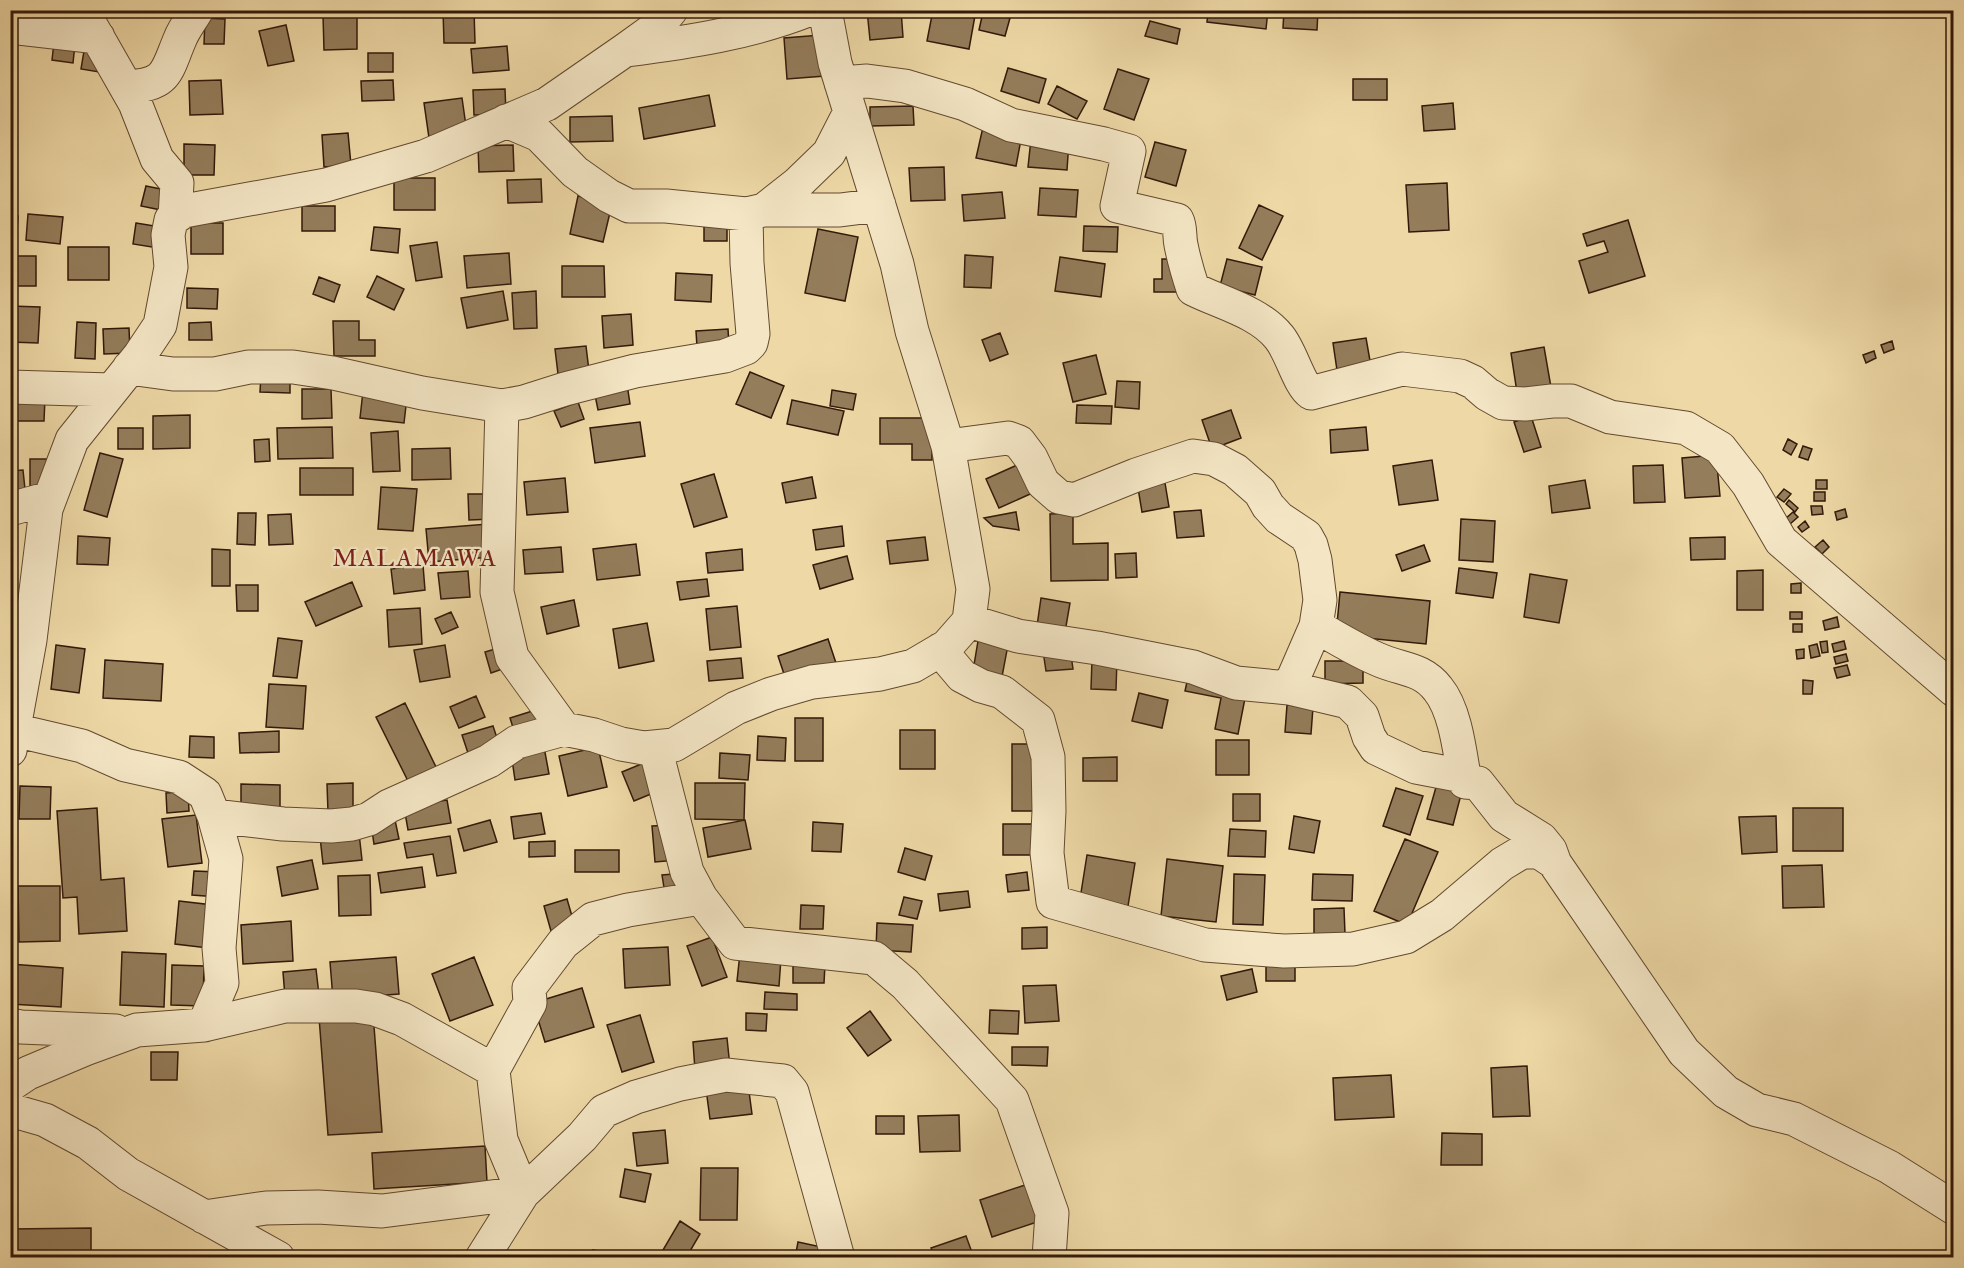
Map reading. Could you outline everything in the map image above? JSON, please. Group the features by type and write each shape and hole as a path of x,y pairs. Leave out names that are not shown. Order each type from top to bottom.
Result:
{"street":[{"path":"127,87 149,86 168,72 181,37 197,10"},
{"path":"204,1025 222,983 219,948 226,859 214,816 205,794 179,777 125,765 82,746 12,740 30,640 46,509 72,440 160,326 171,267 168,235 171,220 183,211 326,185 426,156 547,104 657,27 671,10"},
{"path":"625,51 712,38 781,21 808,10"},
{"path":"214,816 295,825 352,824 369,819 389,806 489,761 517,742 564,729 644,748 674,745 736,708 771,694 812,682 880,674 913,666 947,646 969,621 973,589 948,446 912,331 897,264 835,63 825,10"},
{"path":"10,27 90,24 127,87 149,135 157,159 177,183 175,217"},
{"path":"10,387 173,374 215,374 249,367 293,367 333,373 422,393 502,406 634,371 724,356 746,348 751,343 753,334 747,263 755,212 797,184 829,153 845,98 867,81 904,86 965,104 1011,125 1129,151 1117,206 1177,220 1180,226 1180,242 1193,289 1264,322 1280,337 1305,389 1311,393 1402,369 1439,373 1460,376 1473,382 1487,394 1503,403 1571,401 1610,417 1686,428 1706,438 1720,448 1748,484 1781,541 1953,690"},
{"path":"506,121 539,135 575,171 609,196 629,206 755,212 840,210 879,205"},
{"path":"502,406 497,592 512,657 564,729"},
{"path":"948,446 1008,438 1020,442 1043,483 1059,497 1074,500 1136,475 1193,456 1214,459 1235,470 1250,482 1279,518 1299,530 1311,545 1316,560 1320,600 1316,626 1289,688"},
{"path":"10,509 50,498"},
{"path":"969,621 1018,636 1097,648 1193,667 1236,683 1289,688 1348,702 1362,716 1369,737 1376,748 1416,766 1463,776 1465,782"},
{"path":"1316,626 1380,661 1408,668 1427,677 1440,691 1452,718 1465,782"},
{"path":"940,650 962,676 981,686 1002,692 1038,720 1048,757 1047,853 1053,902 1205,945 1284,951 1353,949 1406,937 1442,915 1493,870 1522,852 1539,852 1554,861"},
{"path":"655,747 687,872 701,898 735,943 874,958 904,984 1012,1100 1052,1213 1049,1257"},
{"path":"1465,782 1478,783 1504,816 1541,839 1684,1052 1726,1092 1757,1110 1794,1119 1889,1167 1953,1208"},
{"path":"523,1193 501,1140 492,1070 530,1003 530,988 563,943 593,919 628,910 701,898"},
{"path":"10,1025 93,1031 137,1030 204,1025 285,1006 356,1006 375,1009 402,1019 492,1070"},
{"path":"10,1085 28,1073 137,1030"},
{"path":"482,1257 523,1193 582,1137 604,1111 636,1097 680,1084 726,1075 783,1081 792,1092 838,1257"},
{"path":"10,1110 45,1120 88,1143 128,1174 278,1257"},
{"path":"204,1217 266,1208 318,1206 382,1211 523,1193"}],"building":[{"path":"443,10 474,10 475,43 444,43"},
{"path":"867,10 901,10 903,37 870,40"},
{"path":"933,10 976,10 969,49 927,41"},
{"path":"1208,10 1268,10 1266,29 1207,22"},
{"path":"1284,10 1318,10 1317,30 1283,28"},
{"path":"983,12 1010,18 1005,36 979,30"},
{"path":"323,15 357,15 357,49 324,50"},
{"path":"205,18 225,19 224,44 204,44"},
{"path":"1150,21 1180,29 1177,44 1145,36"},
{"path":"286,25 294,61 268,66 259,31"},
{"path":"821,35 825,76 787,79 784,38"},
{"path":"54,42 75,44 73,63 52,60"},
{"path":"507,46 509,70 473,73 471,49"},
{"path":"84,51 102,54 99,72 81,69"},
{"path":"368,53 393,53 393,72 368,72"},
{"path":"1008,68 1046,79 1039,103 1001,91"},
{"path":"1118,69 1149,79 1134,120 1104,109"},
{"path":"1353,79 1387,79 1387,100 1353,100"},
{"path":"221,80 223,114 190,115 189,81"},
{"path":"393,80 394,100 362,101 361,81"},
{"path":"1057,86 1087,101 1077,119 1048,104"},
{"path":"505,89 506,114 474,115 473,90"},
{"path":"709,95 715,126 644,139 639,108"},
{"path":"462,98 467,133 429,138 424,103"},
{"path":"1453,103 1455,129 1424,131 1422,106"},
{"path":"913,106 914,125 870,126 870,107"},
{"path":"612,116 613,141 570,142 570,117"},
{"path":"983,127 1022,134 1016,166 976,158"},
{"path":"348,133 351,165 324,167 322,135"},
{"path":"1031,139 1069,141 1067,170 1028,167"},
{"path":"1155,142 1186,150 1176,186 1145,177"},
{"path":"184,144 215,145 214,175 184,175"},
{"path":"513,145 514,171 479,172 478,146"},
{"path":"944,167 945,200 911,201 909,168"},
{"path":"394,178 435,178 435,210 394,210"},
{"path":"541,179 542,202 508,203 507,180"},
{"path":"1447,183 1449,230 1409,232 1406,185"},
{"path":"146,186 171,191 166,211 141,206"},
{"path":"1040,188 1078,190 1076,217 1038,215"},
{"path":"1002,192 1005,218 964,221 962,195"},
{"path":"578,196 612,204 603,242 570,234"},
{"path":"1259,205 1283,216 1262,260 1239,248"},
{"path":"302,206 335,206 335,231 302,231"},
{"path":"28,214 63,217 60,244 26,240"},
{"path":"10,215 18,216 17,231 10,231"},
{"path":"704,216 727,216 727,241 704,241"},
{"path":"1628,220 1645,276 1589,293 1579,261 1608,252 1604,241 1587,246 1583,234"},
{"path":"136,223 161,227 158,248 133,244"},
{"path":"191,223 223,223 223,254 191,254"},
{"path":"1084,226 1118,227 1117,252 1083,251"},
{"path":"374,227 400,229 398,253 371,250"},
{"path":"818,229 858,237 845,301 805,293"},
{"path":"437,242 442,277 416,281 410,246"},
{"path":"68,247 109,247 109,280 68,280"},
{"path":"509,253 511,284 467,288 464,256"},
{"path":"965,255 993,257 991,288 964,287"},
{"path":"10,256 36,256 36,286 10,286"},
{"path":"1060,257 1105,264 1101,297 1055,291"},
{"path":"1162,259 1178,259 1178,292 1154,292 1154,279 1162,279"},
{"path":"1227,259 1262,267 1255,295 1220,286"},
{"path":"562,266 604,266 605,297 562,297"},
{"path":"676,273 712,275 711,302 675,300"},
{"path":"377,276 404,289 394,310 367,297"},
{"path":"319,277 340,285 334,302 313,294"},
{"path":"187,288 218,289 217,309 187,308"},
{"path":"503,291 508,320 467,328 461,298"},
{"path":"536,291 537,328 514,329 512,293"},
{"path":"10,306 40,307 38,343 10,342"},
{"path":"631,314 633,345 604,348 602,316"},
{"path":"333,321 359,321 359,340 375,340 375,356 334,356"},
{"path":"77,322 96,323 95,359 75,358"},
{"path":"211,322 212,340 189,340 189,323"},
{"path":"129,328 130,353 104,354 103,329"},
{"path":"728,329 729,345 697,347 696,331"},
{"path":"1000,333 1008,354 990,361 982,340"},
{"path":"1366,338 1372,372 1338,377 1333,343"},
{"path":"1892,341 1894,349 1884,353 1881,345"},
{"path":"586,346 589,371 558,374 555,349"},
{"path":"1544,347 1552,393 1518,399 1511,353"},
{"path":"1874,351 1876,358 1866,363 1863,355"},
{"path":"1096,355 1106,394 1073,402 1063,363"},
{"path":"750,372 784,386 771,418 736,404"},
{"path":"261,375 290,376 290,393 260,392"},
{"path":"1117,381 1140,382 1139,409 1115,407"},
{"path":"627,384 630,404 598,410 594,390"},
{"path":"302,389 331,389 332,418 302,419"},
{"path":"832,390 856,394 853,410 830,406"},
{"path":"363,391 407,397 404,423 360,418"},
{"path":"10,397 45,398 44,421 10,421"},
{"path":"792,400 844,411 838,435 787,424"},
{"path":"578,402 584,419 561,427 554,411"},
{"path":"1077,405 1112,406 1111,424 1076,423"},
{"path":"1231,410 1241,438 1212,449 1202,420"},
{"path":"190,415 190,448 153,449 153,416"},
{"path":"1531,416 1541,447 1524,452 1514,422"},
{"path":"880,418 932,418 932,460 912,460 912,444 880,444"},
{"path":"640,422 645,456 595,463 590,428"},
{"path":"332,427 333,458 278,459 277,428"},
{"path":"1366,427 1368,450 1331,453 1330,430"},
{"path":"118,428 143,428 143,449 118,449"},
{"path":"398,431 400,471 373,472 371,433"},
{"path":"269,439 270,461 255,462 254,440"},
{"path":"1788,439 1797,444 1791,455 1783,450"},
{"path":"1803,446 1812,449 1808,460 1799,457"},
{"path":"450,448 451,479 412,480 412,449"},
{"path":"100,453 123,459 107,517 84,510"},
{"path":"1716,455 1720,496 1685,498 1682,458"},
{"path":"30,459 49,459 49,486 30,486"},
{"path":"1432,460 1438,500 1399,505 1393,466"},
{"path":"1026,461 1039,490 999,508 986,479"},
{"path":"1663,465 1665,502 1634,503 1633,466"},
{"path":"300,468 353,468 353,495 300,495"},
{"path":"23,470 26,499 10,500 10,471"},
{"path":"714,474 727,517 694,527 681,484"},
{"path":"812,477 816,498 786,503 782,483"},
{"path":"565,478 568,512 527,515 524,482"},
{"path":"1585,480 1590,508 1552,513 1549,486"},
{"path":"1816,480 1827,480 1827,489 1816,489"},
{"path":"1165,483 1169,507 1142,512 1138,488"},
{"path":"381,487 417,489 413,531 378,529"},
{"path":"1784,489 1791,494 1784,502 1777,497"},
{"path":"1814,492 1825,492 1825,501 1814,501"},
{"path":"468,494 493,494 494,519 469,520"},
{"path":"1789,500 1798,508 1795,512 1786,504"},
{"path":"1811,506 1822,506 1823,514 1812,515"},
{"path":"1845,509 1847,517 1837,520 1835,512"},
{"path":"1201,510 1204,536 1177,538 1174,512"},
{"path":"1016,512 1019,530 993,526 984,518"},
{"path":"1793,512 1798,517 1790,524 1785,519"},
{"path":"238,513 256,513 255,545 237,544"},
{"path":"1073,513 1073,544 1108,543 1108,580 1051,581 1050,514"},
{"path":"291,514 293,544 269,545 268,515"},
{"path":"1461,519 1495,521 1493,562 1459,560"},
{"path":"1805,521 1809,527 1802,532 1798,527"},
{"path":"488,524 491,557 429,562 426,529"},
{"path":"842,526 844,546 816,550 813,530"},
{"path":"78,536 110,538 108,565 77,564"},
{"path":"925,537 928,560 890,564 887,541"},
{"path":"1725,537 1725,559 1691,560 1690,538"},
{"path":"1823,540 1829,547 1822,554 1815,547"},
{"path":"636,544 640,575 597,580 593,549"},
{"path":"1424,545 1430,561 1402,571 1396,555"},
{"path":"561,547 563,572 525,574 523,550"},
{"path":"212,549 230,550 230,586 212,586"},
{"path":"742,549 743,570 708,573 706,553"},
{"path":"1136,553 1137,577 1116,578 1115,554"},
{"path":"847,556 853,579 820,589 813,565"},
{"path":"423,565 425,590 394,594 391,569"},
{"path":"1459,568 1497,573 1493,598 1456,593"},
{"path":"1763,570 1763,610 1737,610 1737,571"},
{"path":"468,571 470,597 441,599 438,573"},
{"path":"1530,574 1567,580 1559,623 1524,617"},
{"path":"707,579 709,596 680,600 677,582"},
{"path":"352,582 362,606 316,626 305,602"},
{"path":"1801,583 1801,593 1791,593 1791,584"},
{"path":"236,585 258,585 258,611 237,611"},
{"path":"1340,592 1430,601 1426,644 1336,635"},
{"path":"1041,598 1070,603 1065,632 1037,626"},
{"path":"574,600 579,626 547,634 541,607"},
{"path":"737,606 741,647 710,650 706,609"},
{"path":"420,608 422,644 389,647 387,610"},
{"path":"451,612 458,627 442,634 435,619"},
{"path":"1790,612 1802,612 1802,619 1790,619"},
{"path":"1837,617 1839,627 1825,630 1823,621"},
{"path":"647,623 654,661 619,668 613,629"},
{"path":"1793,624 1802,624 1802,632 1793,632"},
{"path":"278,638 302,641 297,678 273,676"},
{"path":"828,639 836,663 786,680 778,656"},
{"path":"978,641 1008,645 1001,682 972,677"},
{"path":"1827,641 1828,652 1822,653 1820,642"},
{"path":"1844,641 1846,649 1834,652 1832,644"},
{"path":"1817,644 1820,656 1811,658 1809,646"},
{"path":"56,645 85,649 79,693 51,689"},
{"path":"445,645 450,677 420,682 414,650"},
{"path":"502,647 508,667 491,673 485,652"},
{"path":"1070,648 1073,669 1046,671 1043,651"},
{"path":"1804,649 1804,658 1797,659 1796,650"},
{"path":"1846,654 1848,661 1836,664 1834,657"},
{"path":"741,658 743,678 709,681 707,661"},
{"path":"1092,659 1117,659 1116,690 1091,689"},
{"path":"105,660 163,664 161,701 103,698"},
{"path":"1325,661 1363,661 1363,683 1325,684"},
{"path":"1847,665 1850,675 1837,678 1834,668"},
{"path":"1188,677 1247,688 1238,734 1215,729 1221,698 1185,691"},
{"path":"1803,680 1813,681 1812,694 1803,694"},
{"path":"269,684 306,686 303,729 266,727"},
{"path":"1139,693 1168,700 1162,728 1132,721"},
{"path":"476,696 485,717 459,728 450,707"},
{"path":"405,703 436,767 408,781 376,717"},
{"path":"1287,705 1313,707 1311,734 1285,732"},
{"path":"542,708 548,727 516,737 510,718"},
{"path":"795,718 823,718 823,761 795,761"},
{"path":"493,726 500,747 469,756 462,735"},
{"path":"900,730 935,730 935,769 900,769"},
{"path":"279,731 279,752 240,753 239,733"},
{"path":"190,736 214,737 214,758 189,757"},
{"path":"758,736 786,738 785,761 757,760"},
{"path":"1216,740 1249,740 1249,775 1216,775"},
{"path":"1012,744 1040,744 1040,811 1012,811"},
{"path":"544,747 549,774 515,780 511,753"},
{"path":"598,747 607,787 568,796 559,756"},
{"path":"720,753 750,755 748,780 719,778"},
{"path":"1117,757 1117,781 1083,781 1083,758"},
{"path":"651,760 663,789 634,801 622,772"},
{"path":"1438,780 1463,787 1453,825 1427,819"},
{"path":"353,783 353,812 328,812 327,784"},
{"path":"695,783 745,783 744,820 695,819"},
{"path":"241,784 280,785 280,809 241,808"},
{"path":"20,786 51,787 50,819 19,819"},
{"path":"1396,788 1423,796 1410,835 1383,826"},
{"path":"188,791 189,811 167,813 166,793"},
{"path":"1233,794 1260,794 1260,821 1233,821"},
{"path":"447,800 451,823 408,830 404,807"},
{"path":"97,808 101,880 124,878 127,931 79,934 77,897 63,898 57,811"},
{"path":"1793,808 1843,808 1843,851 1793,851"},
{"path":"541,813 545,834 514,839 511,817"},
{"path":"196,815 202,863 168,867 162,819"},
{"path":"1294,816 1320,821 1314,853 1289,849"},
{"path":"1776,816 1777,852 1742,854 1739,817"},
{"path":"395,820 399,839 374,844 371,824"},
{"path":"490,820 497,842 464,851 458,829"},
{"path":"745,820 751,849 708,857 703,828"},
{"path":"813,822 843,824 841,852 812,851"},
{"path":"1003,824 1036,824 1036,855 1003,855"},
{"path":"674,825 677,860 655,862 652,826"},
{"path":"1230,829 1266,831 1265,857 1228,856"},
{"path":"359,833 362,860 323,864 320,837"},
{"path":"450,836 456,873 437,876 433,854 407,858 404,843"},
{"path":"1405,839 1438,852 1407,925 1374,911"},
{"path":"555,841 555,856 529,857 529,842"},
{"path":"905,848 932,856 925,880 898,872"},
{"path":"575,850 619,850 619,872 575,872"},
{"path":"1087,855 1135,863 1128,906 1080,899"},
{"path":"1167,859 1223,866 1216,922 1161,916"},
{"path":"312,860 318,889 282,896 277,867"},
{"path":"1822,865 1824,907 1783,908 1782,866"},
{"path":"422,867 425,887 381,893 378,873"},
{"path":"194,871 219,872 218,897 192,895"},
{"path":"1027,872 1029,890 1008,892 1006,875"},
{"path":"686,873 688,891 665,894 662,875"},
{"path":"1234,874 1265,875 1263,925 1233,924"},
{"path":"1313,874 1353,875 1352,901 1312,900"},
{"path":"370,875 371,915 339,916 338,876"},
{"path":"18,886 60,886 60,941 19,942"},
{"path":"968,891 970,907 940,911 938,894"},
{"path":"904,897 922,901 917,919 899,915"},
{"path":"567,899 574,923 551,931 544,906"},
{"path":"179,901 213,905 208,948 175,944"},
{"path":"801,905 824,906 823,929 800,929"},
{"path":"1344,908 1345,934 1314,935 1314,909"},
{"path":"291,921 293,961 243,964 241,925"},
{"path":"877,923 913,925 911,952 876,950"},
{"path":"1047,927 1047,948 1022,949 1022,928"},
{"path":"712,937 727,977 702,986 687,946"},
{"path":"668,947 670,985 625,988 623,949"},
{"path":"122,952 166,954 164,1007 120,1005"},
{"path":"740,953 781,958 779,986 737,981"},
{"path":"396,957 399,994 333,999 330,962"},
{"path":"474,957 493,1005 450,1021 432,974"},
{"path":"1266,959 1295,959 1295,981 1266,981"},
{"path":"10,964 63,968 61,1007 10,1004"},
{"path":"793,964 825,964 824,983 793,983"},
{"path":"172,965 204,966 203,1006 171,1005"},
{"path":"316,969 319,995 285,997 283,972"},
{"path":"1252,969 1257,992 1227,1000 1221,976"},
{"path":"1056,985 1059,1021 1025,1023 1023,986"},
{"path":"582,988 594,1027 545,1042 533,1003"},
{"path":"765,992 797,994 797,1010 764,1009"},
{"path":"990,1010 1019,1011 1018,1034 989,1033"},
{"path":"870,1011 891,1040 868,1056 847,1028"},
{"path":"373,1013 382,1132 328,1135 319,1017"},
{"path":"746,1013 767,1014 766,1031 746,1030"},
{"path":"640,1015 654,1062 622,1072 607,1025"},
{"path":"727,1038 730,1067 695,1070 693,1042"},
{"path":"1012,1047 1048,1047 1047,1066 1012,1065"},
{"path":"151,1052 178,1052 177,1080 151,1080"},
{"path":"1527,1066 1530,1116 1493,1117 1491,1068"},
{"path":"1391,1075 1394,1117 1335,1120 1333,1078"},
{"path":"748,1084 752,1114 710,1119 706,1089"},
{"path":"959,1115 960,1151 920,1152 918,1116"},
{"path":"876,1116 904,1116 904,1134 876,1134"},
{"path":"665,1130 668,1163 637,1166 633,1133"},
{"path":"1442,1133 1482,1134 1482,1165 1441,1165"},
{"path":"485,1146 487,1182 374,1189 372,1153"},
{"path":"701,1168 738,1168 737,1220 700,1220"},
{"path":"625,1169 651,1174 645,1202 620,1197"},
{"path":"1028,1184 1040,1221 992,1237 980,1200"},
{"path":"680,1221 700,1234 686,1258 676,1258 663,1250"},
{"path":"91,1228 91,1258 11,1258 11,1229"},
{"path":"966,1236 974,1258 935,1258 931,1248"},
{"path":"798,1242 826,1248 824,1258 795,1258"},
{"path":"593,1250 615,1254 614,1258 592,1258"}],"district":[{"name":"MALAMAWA","path":"415,558"}]}
